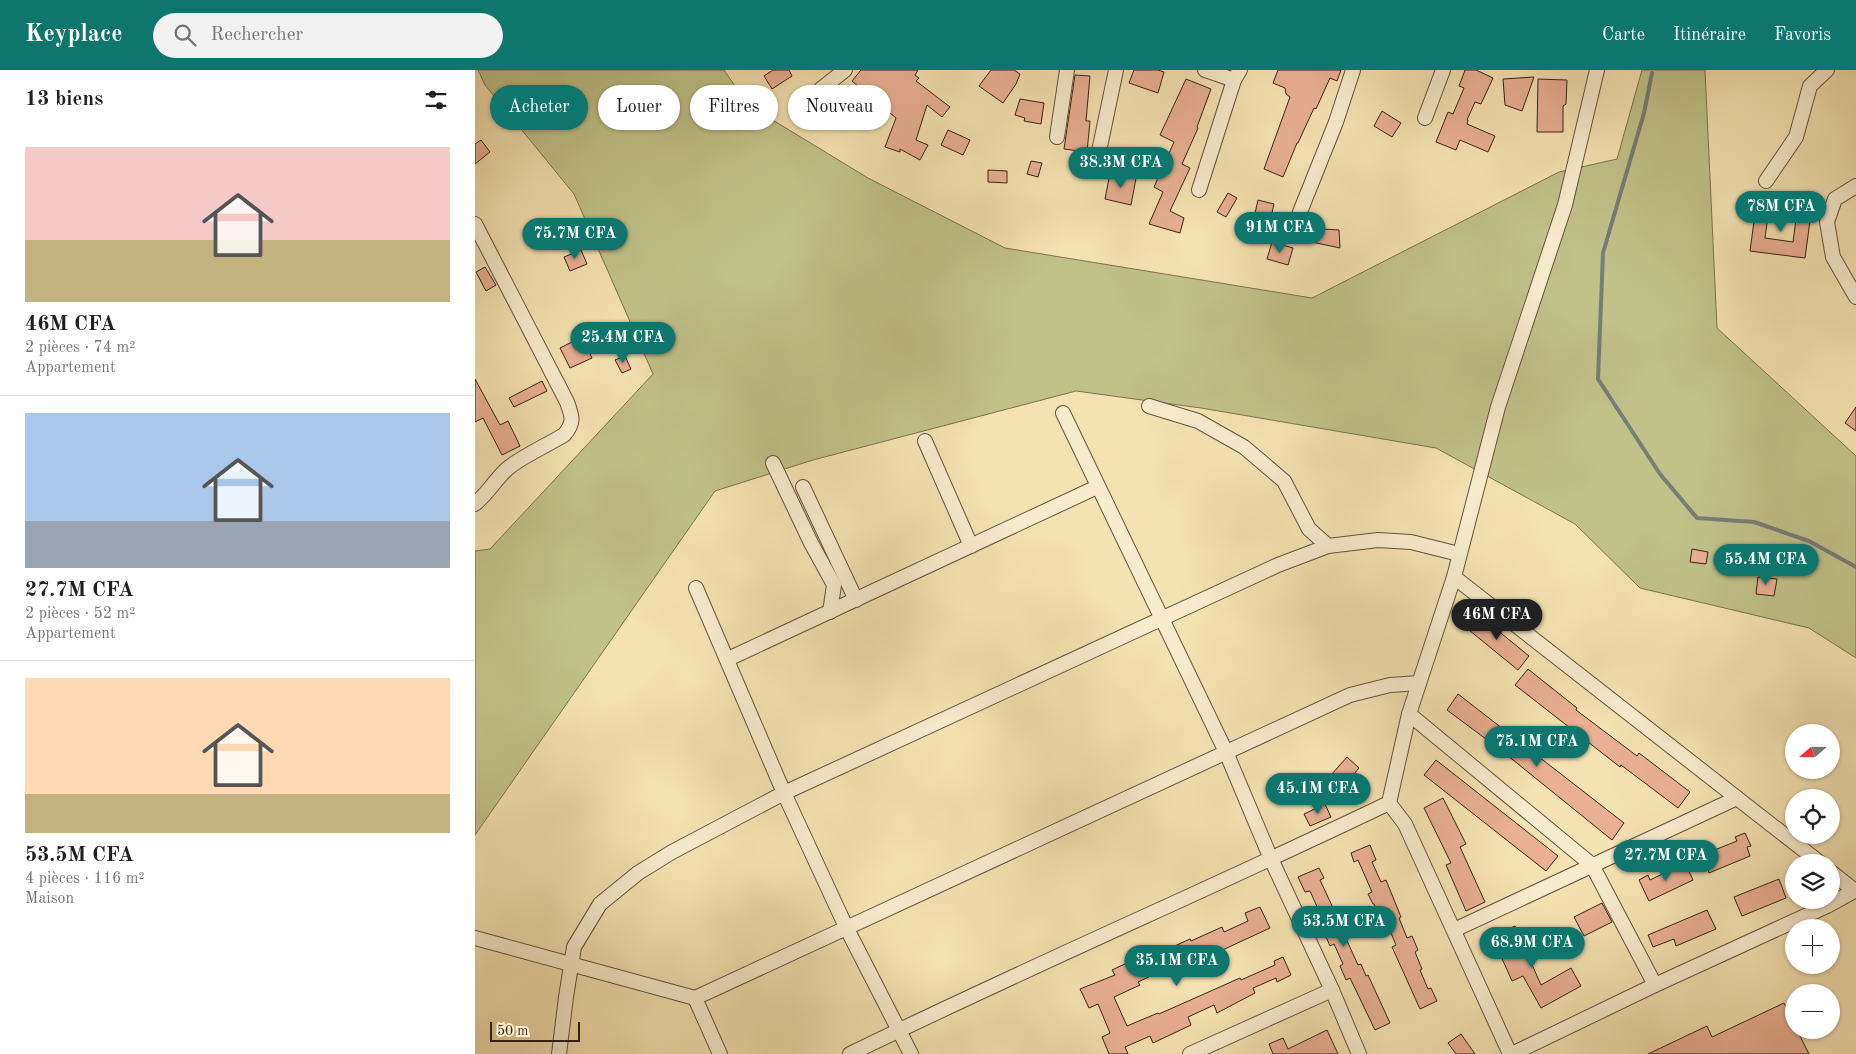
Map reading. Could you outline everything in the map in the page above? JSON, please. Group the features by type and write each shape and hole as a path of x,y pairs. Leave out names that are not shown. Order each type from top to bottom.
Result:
{"street":[{"path":"826,85 845,70"},
{"path":"1057,137 1067,70"},
{"path":"1098,156 1116,70"},
{"path":"1199,190 1237,75 1205,70"},
{"path":"1300,212 1336,122 1353,70"},
{"path":"1425,118 1443,70"},
{"path":"1597,70 1565,205 1498,407 1454,577 1409,714 1389,803 1405,824 1511,1054 1827,906 1856,890 1840,878"},
{"path":"1766,181 1797,138 1810,86 1827,70"},
{"path":"1856,186 1835,199 1827,222 1833,257 1856,297"},
{"path":"475,224 567,402 572,418 571,427 565,435 509,467 487,494 475,504"},
{"path":"1149,406 1198,421 1243,447 1284,481 1309,529 1328,546"},
{"path":"1063,413 1226,752 1271,859 1332,990 1359,1054"},
{"path":"925,441 971,546"},
{"path":"773,463 811,544 834,585 830,612"},
{"path":"728,659 1097,486"},
{"path":"803,487 856,600"},
{"path":"559,1054 574,947 600,904 638,873 672,852 784,793 1277,565 1328,546 1386,541 1411,542 1459,554"},
{"path":"1454,577 1809,854"},
{"path":"696,588 784,793 845,927 911,1054"},
{"path":"475,938 695,998 1350,695 1390,685 1419,683"},
{"path":"1409,714 1593,865 1655,985"},
{"path":"1454,930 1737,798"},
{"path":"850,1054 1389,803"},
{"path":"1190,1054 1332,990"},
{"path":"695,998 720,1054"}],"green space":[{"path":"478,70 724,70 734,85 690,85 690,130 778,130 778,123 868,178 1005,248 1312,298 1559,172 1617,159 1642,70 1705,70 1717,328 1856,456 1856,658 1809,628 1640,588 1575,524 1436,448 1201,408 1076,391 813,460 715,491 475,835 475,551 490,549 653,374 574,194 522,130 588,130 588,85 490,85 490,91"}],"building":[{"path":"773,70 789,70 792,76 778,85 770,85 764,76"},
{"path":"861,70 918,70 915,75 919,78 916,81 950,107 942,117 927,105 916,140 928,145 920,160 900,149 900,152 885,147 896,118 891,114 891,85 857,85 852,81"},
{"path":"991,70 1014,70 1020,74 1016,84 1003,103 979,86"},
{"path":"1134,70 1158,70 1164,72 1158,93 1129,83"},
{"path":"1278,70 1341,70 1337,81 1330,78 1316,109 1314,108 1297,143 1283,177 1264,169 1290,97 1286,94 1285,88 1273,83"},
{"path":"1465,70 1476,70 1493,78 1481,104 1475,102 1467,120 1467,124 1495,136 1488,152 1460,140 1456,150 1436,142 1448,112 1453,114 1464,88 1459,86"},
{"path":"1075,75 1090,76 1086,121 1090,121 1087,152 1064,149"},
{"path":"1534,77 1522,111 1505,105 1503,79"},
{"path":"1186,79 1211,89 1198,128 1182,164 1190,168 1170,211 1184,218 1180,233 1149,224 1163,192 1154,187 1174,142 1160,135"},
{"path":"1538,79 1567,80 1566,104 1563,106 1563,132 1537,132"},
{"path":"1020,99 1044,103 1041,124 1024,121 1025,118 1015,115"},
{"path":"1382,111 1401,123 1392,137 1374,126"},
{"path":"948,130 970,140 963,155 941,145"},
{"path":"481,140 490,152 475,164 475,144"},
{"path":"1031,161 1042,163 1038,177 1027,174"},
{"path":"988,170 1007,171 1007,183 988,182"},
{"path":"1110,173 1136,178 1131,205 1105,199"},
{"path":"1228,193 1237,198 1226,217 1217,212"},
{"path":"1757,199 1770,201 1765,238 1793,242 1798,204 1812,206 1805,258 1750,251"},
{"path":"1258,200 1274,204 1271,217 1255,213"},
{"path":"1308,228 1339,230 1340,248 1307,241"},
{"path":"1272,242 1293,248 1288,265 1267,259"},
{"path":"581,250 587,264 570,271 564,257"},
{"path":"485,267 496,285 486,291 476,272"},
{"path":"582,337 592,358 570,368 560,348"},
{"path":"625,356 631,369 622,373 615,360"},
{"path":"475,379 500,425 508,421 520,446 502,455 483,418 475,422"},
{"path":"542,381 547,391 514,407 509,398"},
{"path":"1856,407 1856,431 1845,423"},
{"path":"1692,549 1708,552 1706,564 1690,562"},
{"path":"1758,577 1777,579 1774,596 1756,594"},
{"path":"1475,612 1529,656 1518,670 1464,626"},
{"path":"1528,669 1577,708 1576,710 1637,756 1639,753 1690,792 1678,808 1621,765 1620,767 1515,685"},
{"path":"1458,694 1624,823 1612,840 1502,751 1447,710"},
{"path":"1347,757 1359,768 1344,786 1331,775"},
{"path":"1436,760 1558,856 1546,871 1424,775"},
{"path":"1443,798 1466,844 1460,847 1485,902 1466,911 1446,865 1451,863 1424,808"},
{"path":"1325,804 1331,817 1310,826 1304,814"},
{"path":"1745,833 1751,846 1747,847 1750,856 1709,873 1702,855 1737,841 1735,837"},
{"path":"1370,845 1376,860 1372,862 1381,882 1386,880 1401,917 1399,918 1407,938 1412,936 1418,950 1415,952 1428,989 1431,988 1437,1001 1420,1009 1392,947 1396,945 1383,914 1379,916 1368,894 1372,892 1358,860 1354,862 1351,853"},
{"path":"1685,863 1693,880 1649,901 1639,880 1648,875 1650,880"},
{"path":"1319,868 1324,878 1320,880 1346,930 1343,932 1358,965 1361,964 1366,976 1368,975 1390,1023 1375,1030 1350,978 1346,980 1340,966 1343,964 1334,944 1330,946 1315,911 1318,909 1310,891 1305,892 1298,877"},
{"path":"1779,879 1785,895 1785,898 1742,916 1734,897"},
{"path":"1602,903 1612,922 1584,936 1574,917"},
{"path":"1260,907 1270,928 1216,953 1213,947 1138,982 1140,985 1114,997 1127,1026 1275,965 1274,961 1283,957 1291,975 1277,982 1276,978 1253,988 1255,993 1217,1013 1214,1005 1188,1017 1191,1025 1153,1043 1150,1036 1125,1047 1128,1054 1109,1054 1102,1037 1110,1033 1098,1004 1089,1008 1080,989 1115,975 1112,970 1129,962 1131,966 1190,939 1191,941 1222,927 1224,932 1248,921 1245,913"},
{"path":"1707,910 1716,929 1676,946 1674,939 1653,947 1648,935"},
{"path":"1515,926 1541,985 1571,968 1581,986 1541,1008 1523,976 1512,981 1492,936"},
{"path":"1784,1003 1785,1039 1802,1039 1809,1054 1648,1054 1707,1026 1712,1037"},
{"path":"1327,1030 1338,1054 1273,1054 1269,1044 1283,1038 1288,1049"},
{"path":"1461,1034 1475,1054 1456,1054 1448,1043"}],"waterway":[{"path":"1652,73 1644,113 1603,253 1598,379 1660,474 1697,518 1754,522 1809,541 1856,567"}]}
